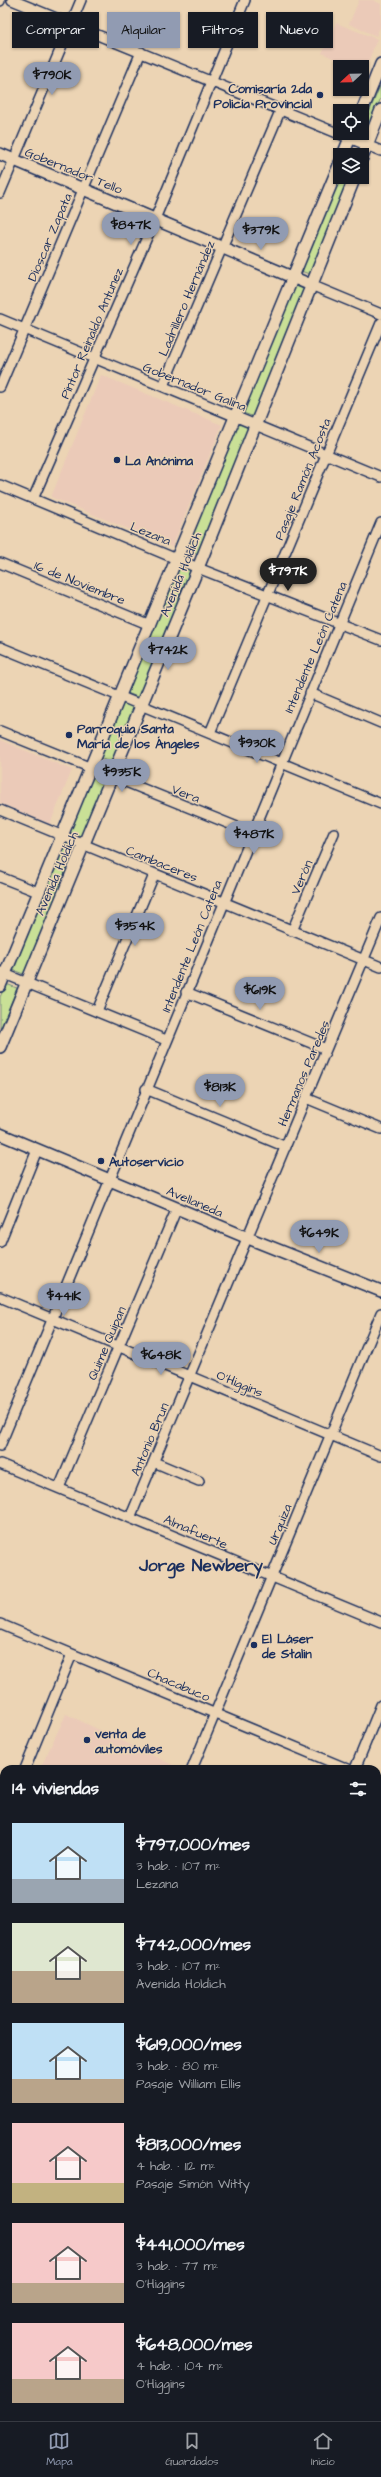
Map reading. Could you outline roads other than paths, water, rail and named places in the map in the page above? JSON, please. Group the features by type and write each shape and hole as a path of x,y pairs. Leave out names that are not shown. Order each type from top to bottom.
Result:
{"street":[{"path":"12,0 42,12"},
{"path":"77,12 82,0"},
{"name":"Pintor Reinaldo Antunez","path":"33,499 155,218 210,81 245,0"},
{"path":"99,35 280,109 333,128"},
{"path":"0,194 13,160 62,48"},
{"name":"Dioscar Zapata","path":"0,387 141,52"},
{"path":"365,104 381,64"},
{"name":"Ladrillero Hernández","path":"163,386 280,109"},
{"path":"366,148 381,110"},
{"path":"360,140 381,151"},
{"name":"Gobernador Tello","path":"0,154 381,314"},
{"name":"Avenida Holdich","path":"0,986 3,973 121,696 292,276 333,179"},
{"name":"Avenida Holdich","path":"0,1047 198,568 351,184"},
{"name":"Gobernador Galina","path":"0,319 381,477"},
{"name":"Pasaje Ramón Acosta","path":"210,733 269,596 381,323"},
{"name":"Lezana","path":"0,485 178,558 198,568 381,640"},
{"name":"Intendente León Catena","path":"0,1446 166,1040 381,523"},
{"name":"16 de Noviembre","path":"0,563 150,625"},
{"path":"0,647 381,804"},
{"path":"310,693 381,723"},
{"name":"Vera","path":"0,731 91,768 111,778 252,833"},
{"name":"Cambaceres","path":"0,810 61,837 381,967"},
{"name":"Verón","path":"292,931 334,833"},
{"path":"97,1011 154,874"},
{"path":"0,876 38,892"},
{"name":"Hermanos Paredes","path":"248,1238 381,918"},
{"path":"3,973 166,1040"},
{"path":"186,992 326,1049"},
{"path":"146,1089 286,1147"},
{"path":"306,1098 381,1129"},
{"name":"Avellaneda","path":"0,1134 248,1238 381,1291"},
{"path":"0,1242 37,1150"},
{"name":"Quime Quipan","path":"59,1488 177,1208"},
{"name":"Antonio Brun","path":"130,1518 248,1238"},
{"name":"O'Higgins","path":"0,1297 381,1456"},
{"name":"Urquiza","path":"194,1765 381,1313"},
{"path":"154,1462 198,1481"},
{"name":"Almafuerte","path":"0,1464 381,1622"},
{"name":"Chacabuco","path":"0,1624 338,1765"},
{"path":"27,1765 72,1654"},
{"path":"356,1765 381,1705"}],"place":[{"name":"Comisaría 2da Policía Provincial","path":"320,95"},
{"name":"La Anónima","path":"117,460"},
{"name":"Parroquia Santa María de los Ángeles","path":"69,735"},
{"name":"Autoservicio","path":"101,1161"},
{"name":"El Láser de Stalin","path":"254,1645"},
{"name":"venta de automóviles","path":"87,1740"}],"district":[{"name":"Jorge Newbery","path":"201,1565"}]}
